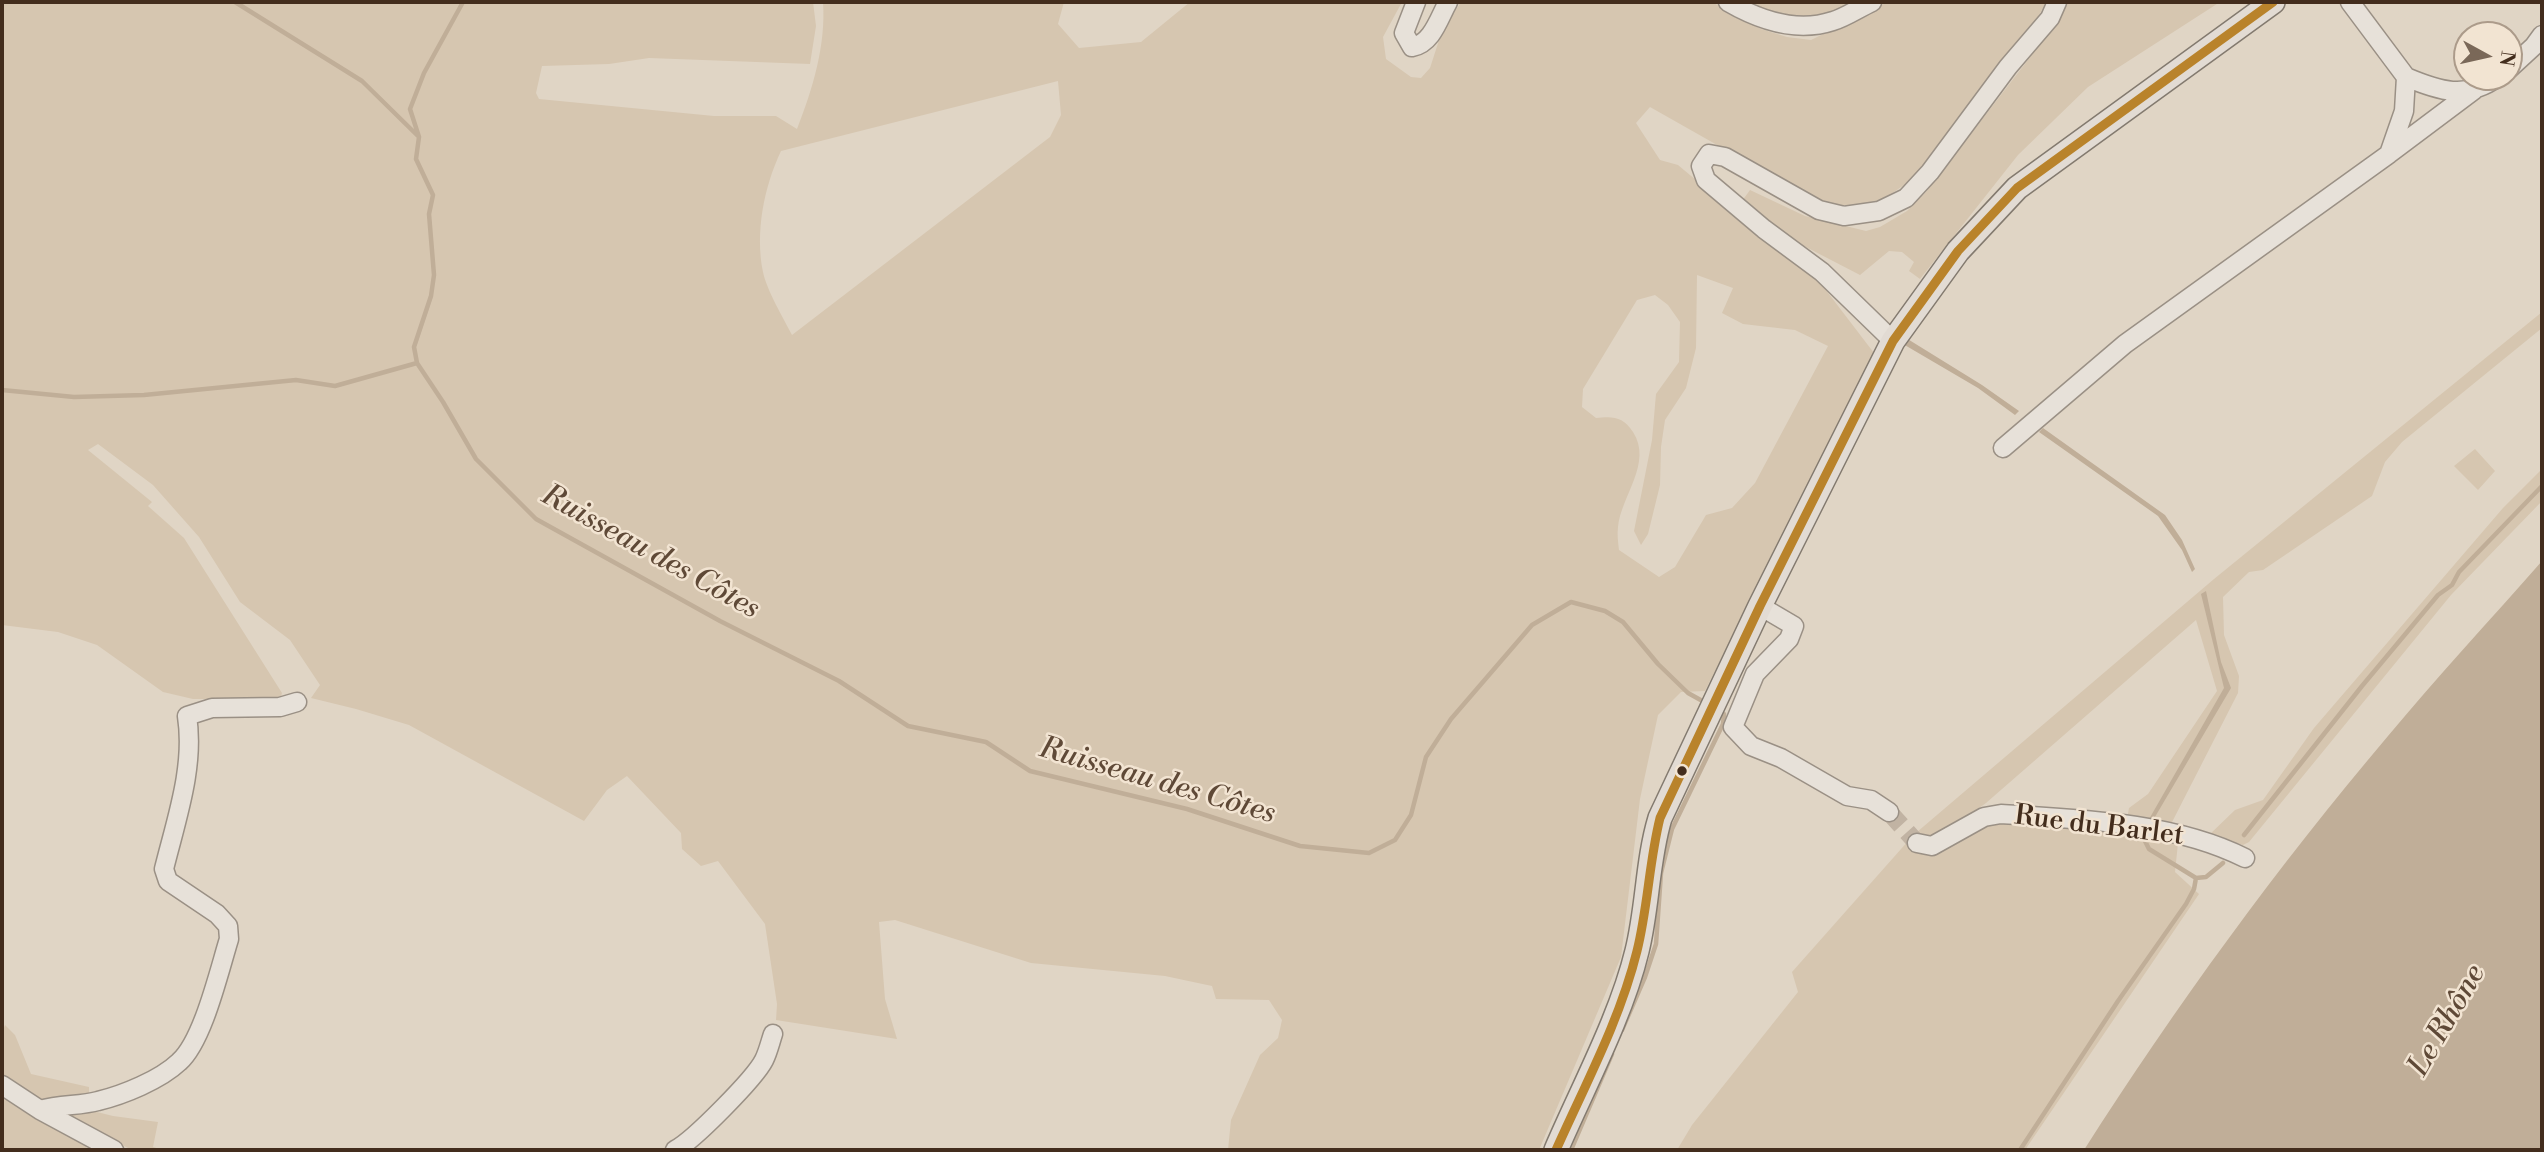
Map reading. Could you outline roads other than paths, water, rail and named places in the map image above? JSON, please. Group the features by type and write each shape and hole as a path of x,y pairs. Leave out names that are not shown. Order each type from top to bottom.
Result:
{"main road":[{"path":"1556,1150 1627,985 1638,948 1651,848 1660,818 1760,606 1893,341 1958,251 2017,188 2273,2"}],"street":[{"path":"1416,2 1404,33 1412,47 1420,46 1431,35 1448,2"},
{"path":"1728,2 1765,19 1803,26 1833,21 1872,2"},
{"path":"1893,341 1822,272 1706,180 1701,166 1709,154 1725,157 1819,210 1844,216 1880,211 1906,198 1930,172 2008,67 2050,18 2057,2"},
{"path":"2350,2 2406,77 2436,90 2453,90"},
{"path":"2523,56 2542,35"},
{"path":"2389,154 2404,111 2406,77"},
{"path":"2003,448 2125,344 2473,91"},
{"path":"1760,606 1794,626 1789,639 1755,674 1733,727 1751,746 1782,758 1847,796 1871,800 1889,812"},
{"path":"40,1110 59,1104 95,1102 136,1089 180,1062 198,1035 229,939 228,926 218,914 168,881 164,869 186,775 190,736 187,716 212,708 280,707 297,702"},
{"name":"Rue du Barlet","path":"1917,843 1932,846 1984,817 2001,814 2148,828 2224,847 2245,858"},
{"path":"675,1150 708,1122 751,1077 763,1062 773,1034"},
{"path":"2,1085 40,1110 114,1150"}],"water":[{"path":"1906,338 2019,411 2015,415 1978,388 1903,344"},
{"path":"2043,428 2165,515 2182,540 2195,569 2192,572 2182,550 2158,516 2039,432"},
{"name":"Le Rhône","path":"2542,561 2542,1150 2084,1150 2191,990 2267,887 2347,785"},
{"path":"2206,591 2221,662 2231,688 2152,822 2148,821 2224,688 2201,594"}],"waterway":[{"name":"Ruisseau des Côtes","path":"235,2 362,81 418,136"},
{"name":"Ruisseau des Côtes","path":"463,2 424,73 410,109 419,137 416,159 433,195 429,214 434,275 431,296 414,347 417,363 476,459 536,519 720,621 839,681 908,726 986,742 1030,771 1187,809 1300,846 1369,853 1395,840 1411,815 1426,757 1451,719 1532,625 1571,602 1605,611 1623,622 1658,664 1688,693 1706,703"},
{"path":"2,390 74,397 144,395 296,380 335,386 417,363"},
{"path":"2244,835 2438,595 2452,585 2459,572 2542,486"},
{"name":"Ruisseau des Côtes","path":"1622,1030 1656,944 1661,873 1672,829 1723,724 1724,714 1720,711"},
{"path":"2144,839 2149,849 2196,878 2206,877 2223,863"},
{"path":"2020,1150 2118,1001 2186,904 2196,878"},
{"name":"Ruisseau des Côtes","path":"1571,1150 1612,1054"}],"tunnel":[{"path":"1889,812 1917,843"}]}
